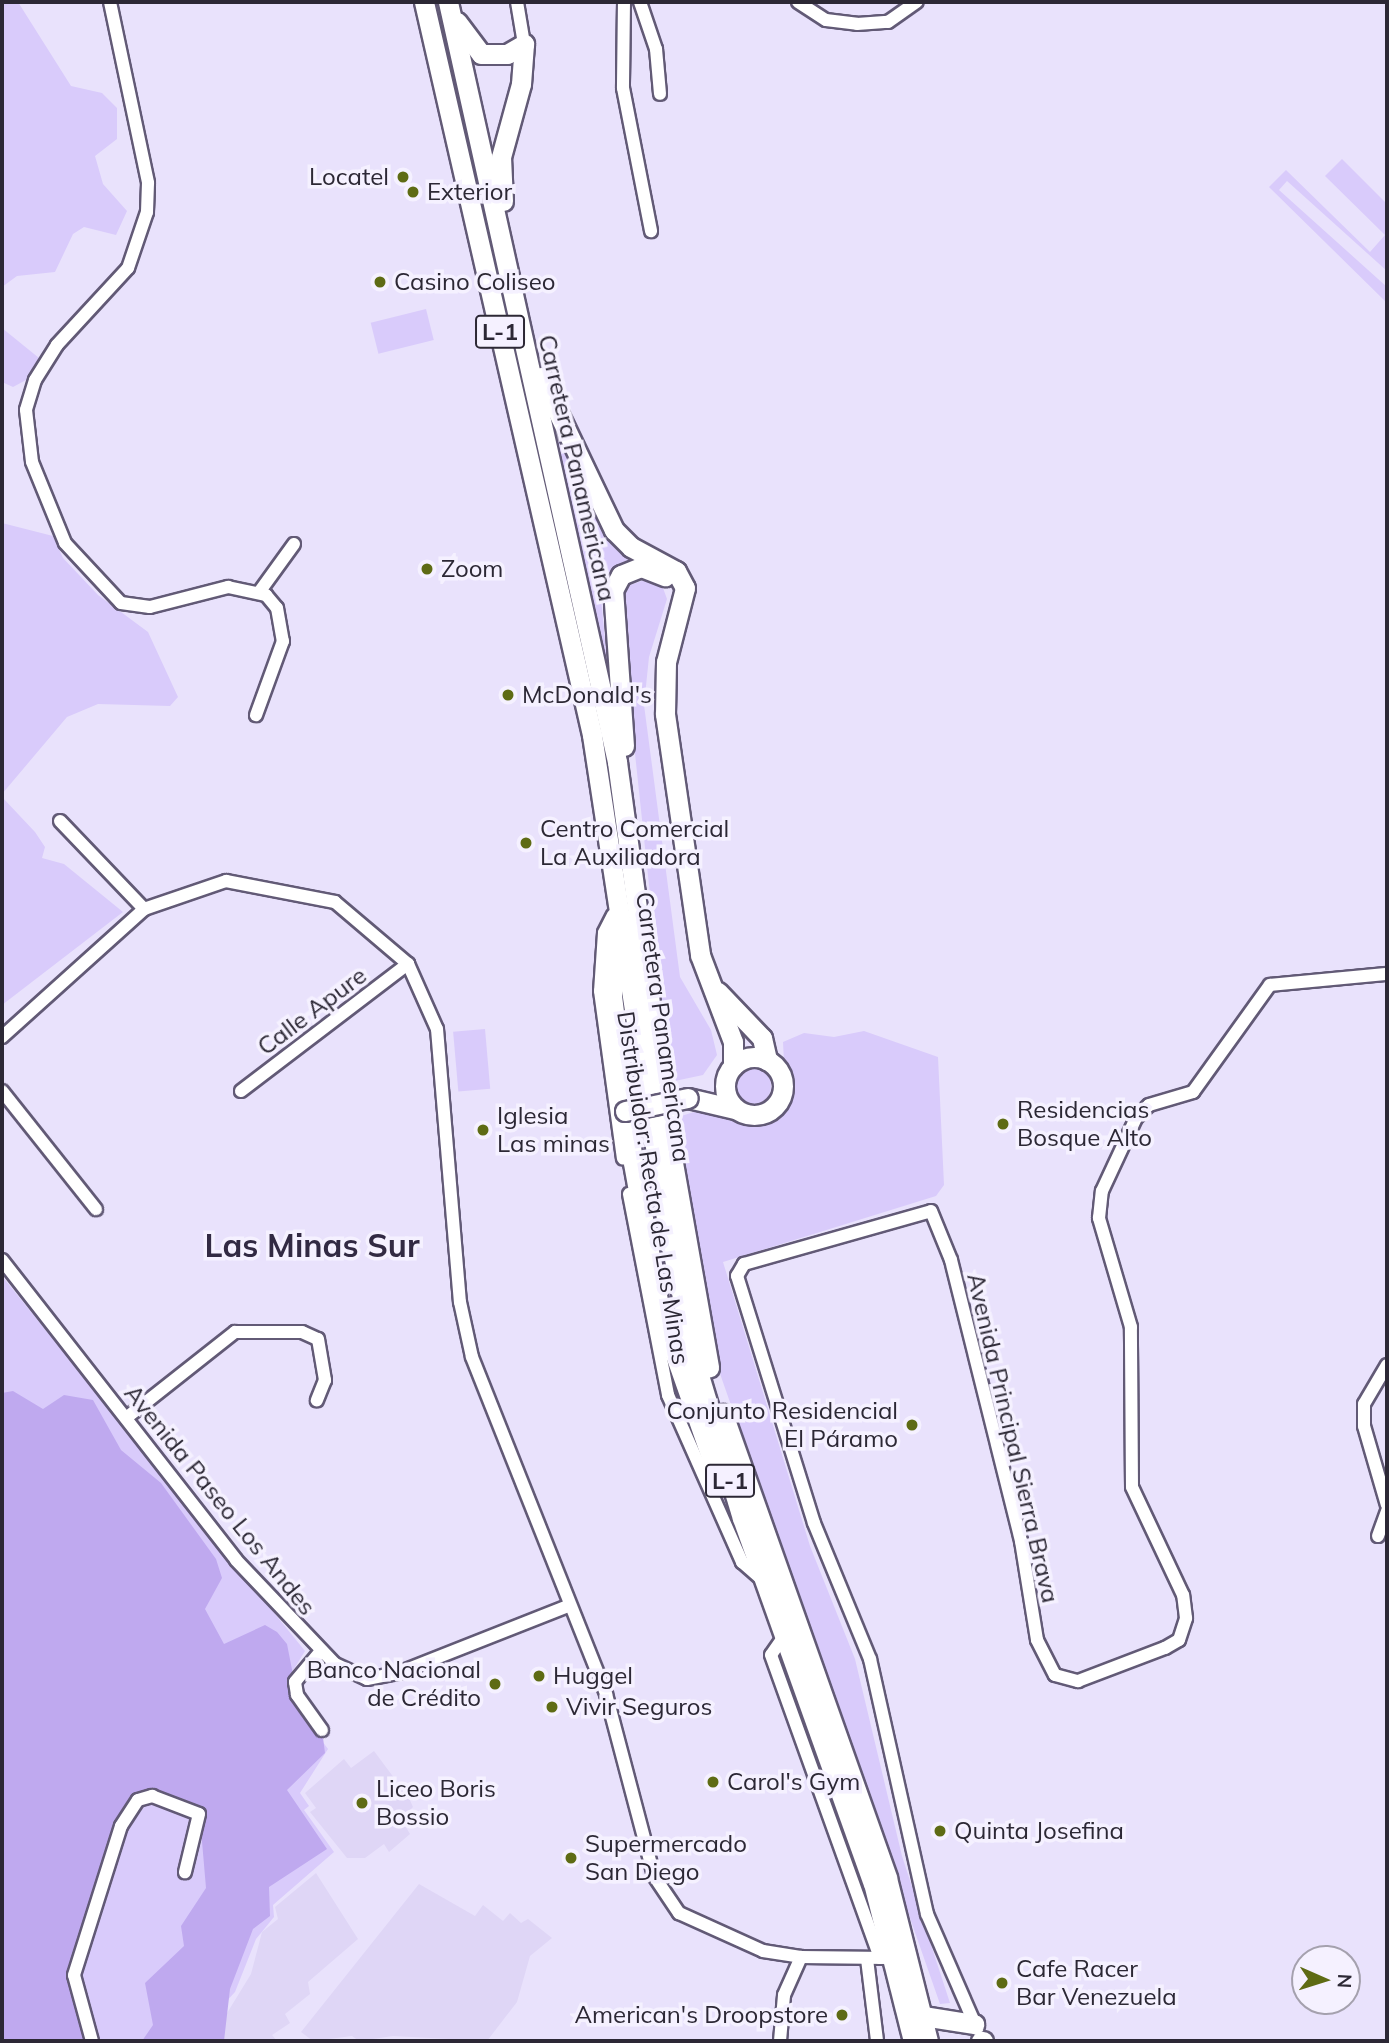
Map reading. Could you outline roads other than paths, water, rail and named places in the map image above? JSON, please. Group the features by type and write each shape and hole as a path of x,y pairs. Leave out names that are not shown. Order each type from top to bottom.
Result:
{"main road":[{"name":"Carretera Panamericana","path":"424,2 585,701 620,902 678,1290 742,1518 785,1635 881,1958 913,2041"},
{"name":"Carretera Panamericana","path":"450,8 597,668 637,884 668,1140 709,1367 887,1878 929,2041"},
{"name":"L-1","path":"450,8 481,54 507,54 524,44"},
{"path":"510,281 501,157 521,84 524,44"},
{"name":"L-1","path":"510,281 545,391 614,530 631,547 677,571 685,588 671,641"},
{"name":"L-1","path":"637,884 612,610 621,575 641,567 668,578 676,608 665,713 708,980 730,1033 730,1070 725,1093 735,1109"},
{"name":"L-1","path":"620,902 612,954 625,1111 660,1312 711,1460 742,1518"},
{"path":"688,1097 760,1115 780,1099 783,1081 767,1060 762,1038 708,980"},
{"path":"625,1111 688,1097 749,1057 767,1060"},
{"path":"923,2015 980,2037"}],"street":[{"path":"110,2 148,183 147,212 128,268 57,345 35,380 26,411 32,462 65,543 121,603 150,607 228,587 260,591 277,608 283,641 256,715"},
{"path":"517,2 524,44"},
{"path":"624,2 623,88 651,231"},
{"path":"640,2 656,49 660,94"},
{"path":"798,2 825,20 857,24 888,22 917,2"},
{"path":"260,591 294,544"},
{"path":"60,821 144,909"},
{"path":"2,1037 144,909 193,888 261,883 335,902 408,964 437,1029 460,1302 472,1357 566,1602 606,1695 654,1876 679,1913 763,1951 801,1957 881,1958 877,2041"},
{"name":"Distribuidor: Recta de Las Minas","path":"620,902 604,933 602,1019 655,1353 710,1498 741,1562 767,1583"},
{"name":"Calle Apure","path":"241,1091 408,964"},
{"name":"Avenida Principal Sierra Brava","path":"980,2037 927,1914 870,1659 814,1523 737,1276 744,1264 931,1211 951,1261 1007,1488 1037,1640 1055,1675 1078,1681 1165,1647 1179,1640 1186,1618 1183,1595 1132,1487 1131,1326 1099,1218 1102,1191 1136,1118 1149,1105 1192,1092 1270,985 1387,974"},
{"path":"2,1091 96,1209"},
{"name":"Avenida Paseo Los Andes","path":"2,1260 236,1560 320,1652 366,1679 398,1673 566,1602"},
{"path":"126,1418 235,1332 302,1332 318,1339 325,1380 317,1400"},
{"path":"1387,1365 1364,1404 1364,1426 1387,1505"},
{"path":"1378,1536 1387,1511"},
{"path":"320,1652 295,1682 297,1695 322,1730"},
{"path":"92,2041 74,1975 121,1826 138,1800 152,1796 199,1814 185,1872"},
{"path":"780,2041 784,1995 801,1957"}],"place":[{"name":"Locatel","path":"403,177"},
{"name":"Exterior","path":"413,192"},
{"name":"Casino Coliseo","path":"380,282"},
{"name":"Zoom","path":"427,569"},
{"name":"McDonald's","path":"508,695"},
{"name":"Centro Comercial La Auxiliadora","path":"526,843"},
{"name":"Residencias Bosque Alto","path":"1003,1124"},
{"name":"Iglesia Las minas","path":"483,1130"},
{"name":"Conjunto Residencial El Páramo","path":"912,1425"},
{"name":"Huggel","path":"539,1676"},
{"name":"Banco Nacional de Crédito","path":"495,1684"},
{"name":"Vivir Seguros","path":"552,1707"},
{"name":"Carol's Gym","path":"713,1782"},
{"name":"Liceo Boris Bossio","path":"362,1803"},
{"name":"Quinta Josefina","path":"940,1831"},
{"name":"Supermercado San Diego","path":"571,1858"},
{"name":"Cafe Racer Bar Venezuela","path":"1002,1983"},
{"name":"American's Droopstore","path":"842,2015"}],"district":[{"name":"Las Minas Sur","path":"312,1245"}]}
